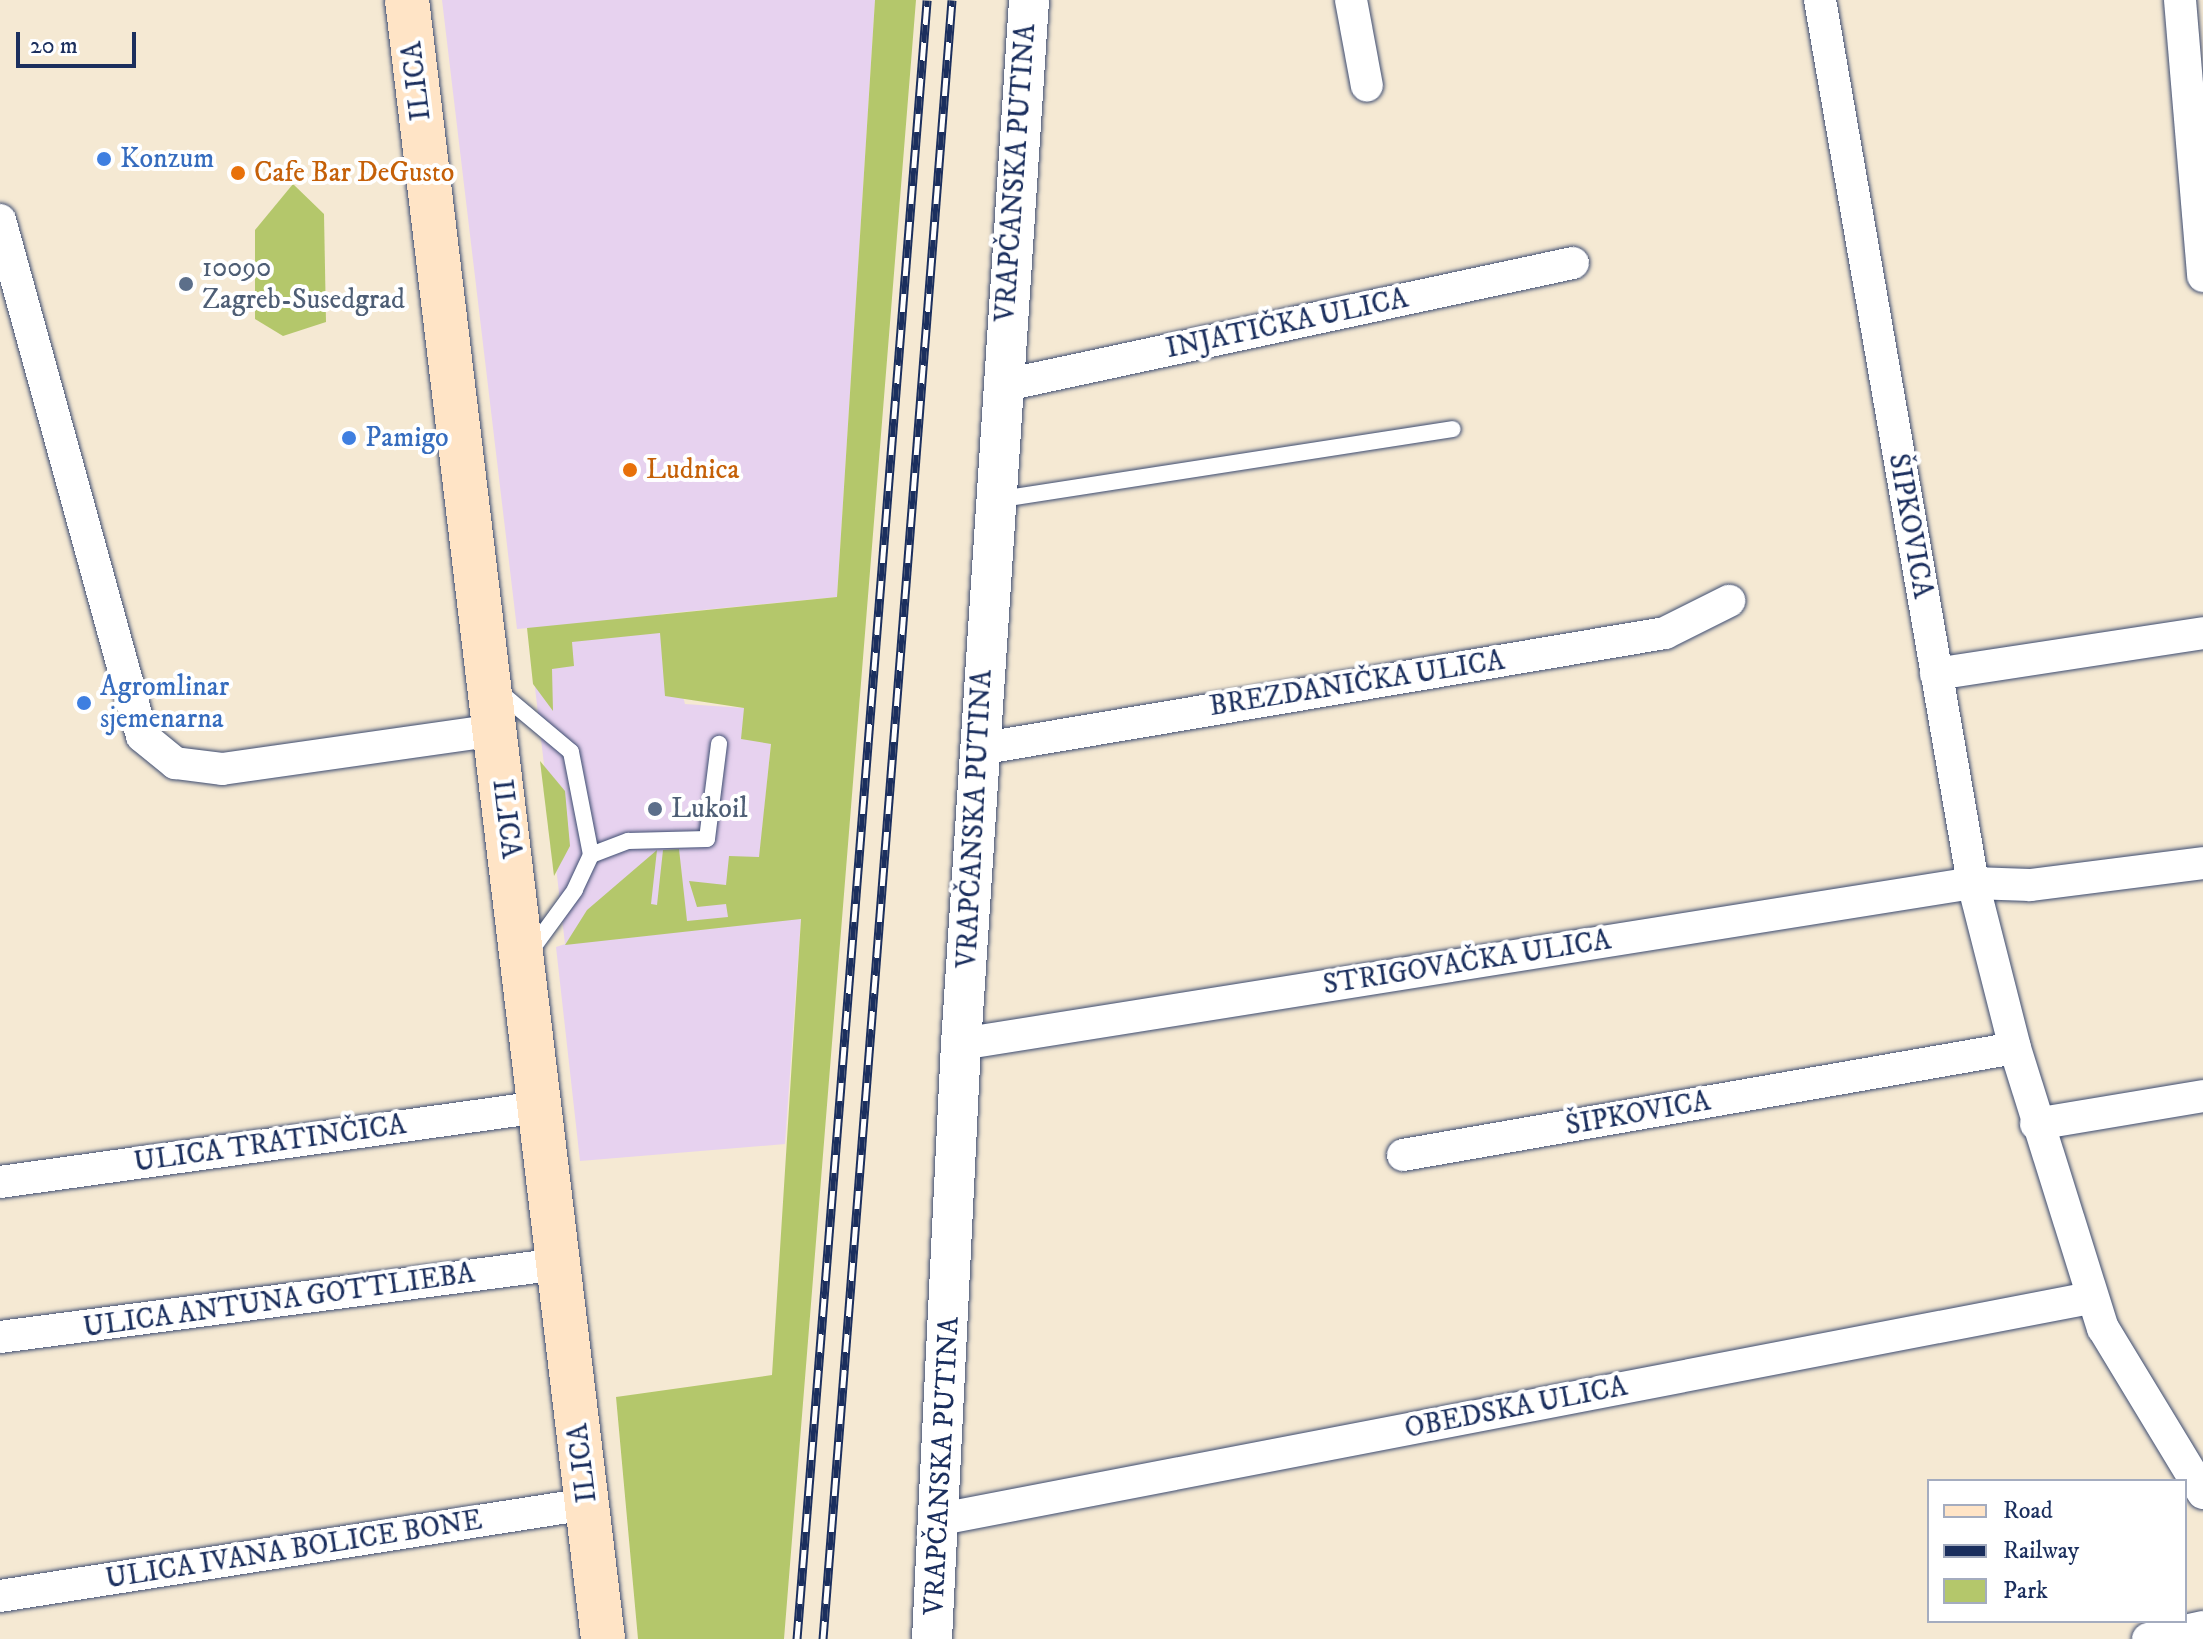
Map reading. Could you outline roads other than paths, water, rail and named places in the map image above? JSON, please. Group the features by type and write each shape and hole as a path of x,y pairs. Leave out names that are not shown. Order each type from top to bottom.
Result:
{"main road":[{"name":"ILICA","path":"407,0 603,1639"}],"street":[{"name":"VRAPČANSKA PUTINA","path":"932,1639 941,1519 961,1044 993,500 1029,0"},
{"path":"1351,0 1367,86"},
{"name":"ŠIPKOVICA","path":"1820,0 1973,883 2015,1048 2090,1298 2203,1493"},
{"path":"2180,0 2203,276"},
{"path":"0,220 130,712 149,743 175,763 222,769 495,730"},
{"name":"INJATIČKA ULICA","path":"1001,386 1573,263"},
{"name":"BREZDANIČKA ULICA","path":"979,749 1665,633 1729,601"},
{"path":"1936,674 2203,633"},
{"name":"STRIGOVAČKA ULICA","path":"961,1044 1973,883 2030,885 2203,863"},
{"name":"ŠIPKOVICA","path":"1403,1155 2015,1048"},
{"path":"2036,1124 2203,1096"},
{"name":"ULICA TRATINČICA","path":"0,1182 540,1107"},
{"name":"ULICA ANTUNA GOTTLIEBA","path":"0,1337 559,1264"},
{"name":"OBEDSKA ULICA","path":"941,1519 2090,1298"},
{"name":"ULICA IVANA BOLICE BONE","path":"0,1596 587,1504"},
{"path":"2148,1639 2203,1627"}],"lane":[{"path":"993,500 1453,429"},
{"path":"489,683 571,752 591,855 575,890 523,961"},
{"path":"591,855 628,841 707,839 719,744"}],"railway":[{"path":"797,1639 927,0"},
{"path":"823,1639 952,0"}],"place":[{"name":"Konzum","path":"104,159"},
{"name":"Cafe Bar DeGusto","path":"238,173"},
{"name":"10090 Zagreb-Susedgrad","path":"186,284"},
{"name":"Pamigo","path":"349,438"},
{"name":"Ludnica","path":"630,470"},
{"name":"Agromlinar sjemenarna","path":"84,703"},
{"name":"Lukoil","path":"655,809"}]}
